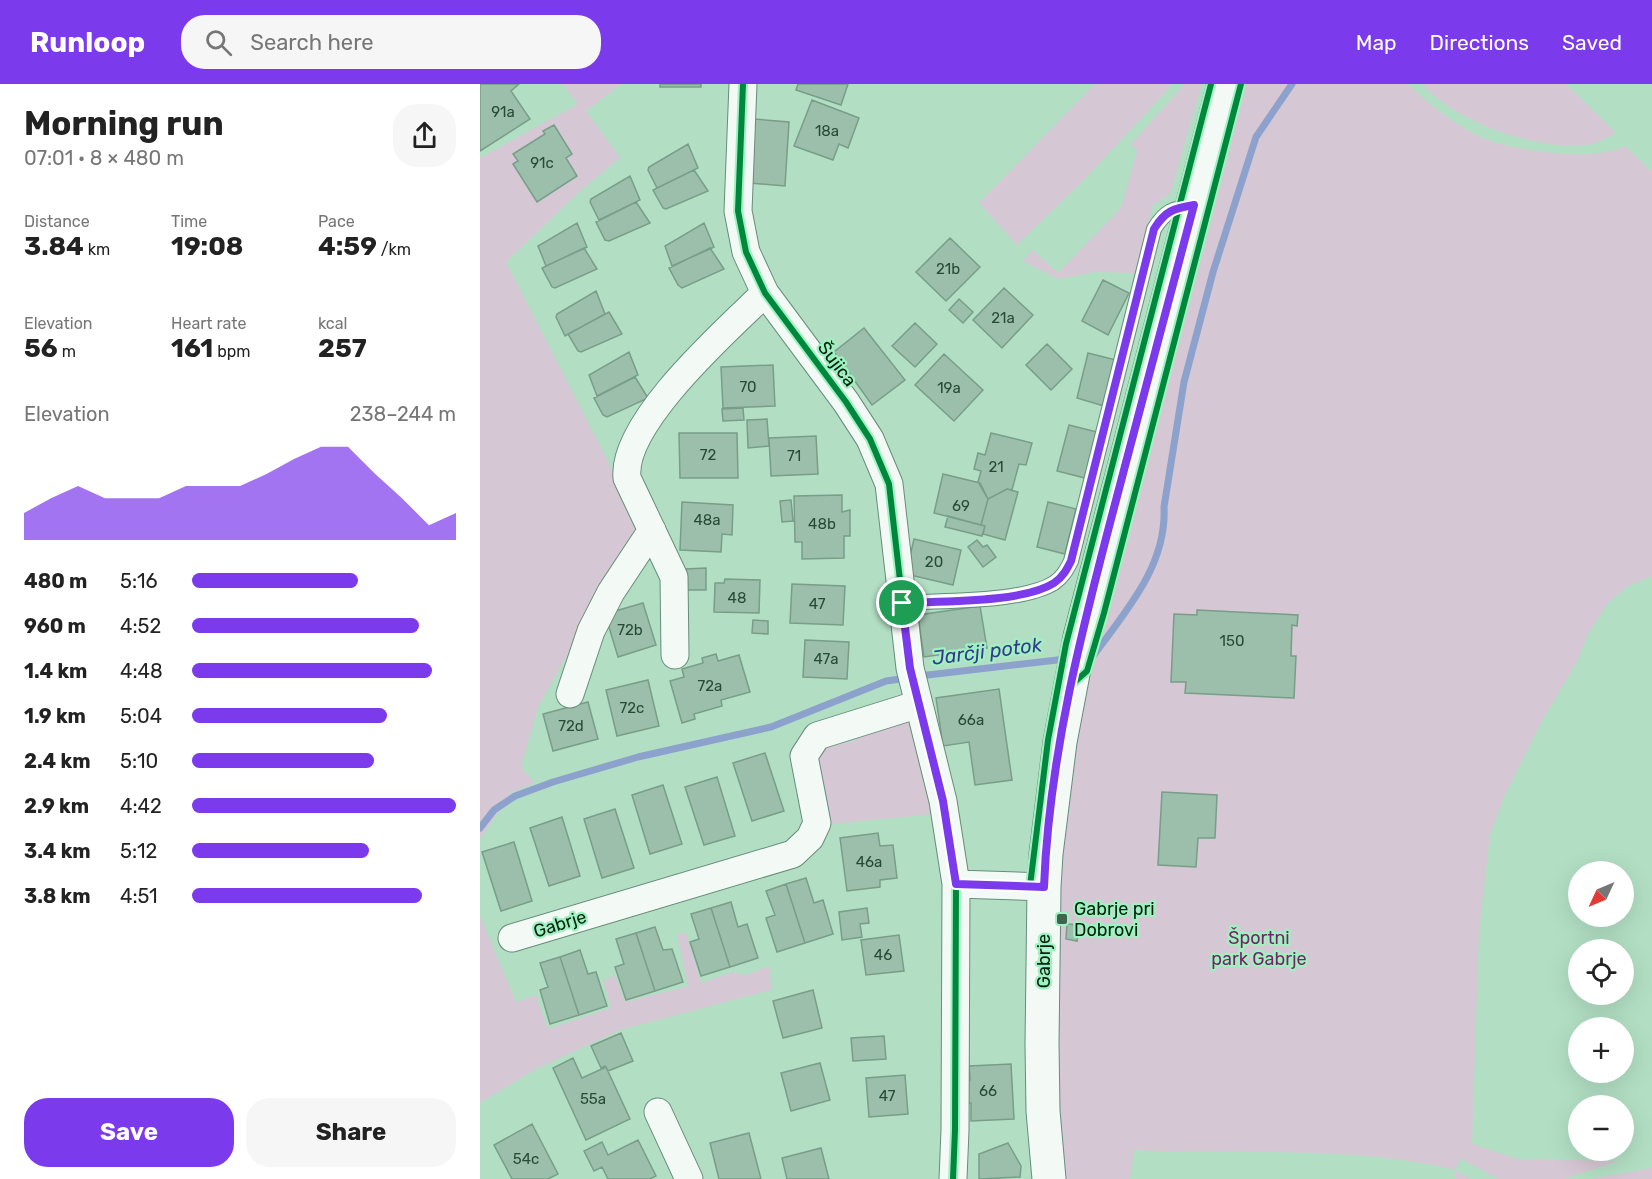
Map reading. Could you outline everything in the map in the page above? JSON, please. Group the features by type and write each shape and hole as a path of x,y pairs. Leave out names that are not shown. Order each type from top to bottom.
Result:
{"street":[{"name":"Šujica","path":"743,84 738,211 746,252 765,293 846,402 870,439 889,484 914,685 943,801 956,884 956,1130 953,1179"},
{"path":"1194,205 1224,84"},
{"name":"Gabrje","path":"1049,1179 1042,1088 1044,887 1046,854 1071,678 1194,205"},
{"path":"675,655 674,577 627,478 626,465 640,430 691,365 765,293"},
{"path":"570,694 591,631 606,602 652,530"},
{"name":"Gabrje","path":"512,939 793,854 810,838 817,823 804,756 817,736 914,685"},
{"path":"956,884 1044,887"},
{"path":"657,1112 688,1179"}],"lane":[{"path":"902,603 1007,596 1032,592 1056,582 1065,573 1071,561 1154,229 1162,216 1171,209 1194,205"}],"green space":[{"path":"563,84 621,84 586,111 620,158 581,190 506,262 640,524 538,707 521,767 534,783 509,794 510,804 500,810 480,839 480,158 578,104"},
{"path":"1095,84 1173,84 1084,180 1017,245 979,203"},
{"path":"1185,84 1202,84 1170,194 1153,205 1135,273 1095,272 1059,279 1023,261 1033,250 1058,273 1121,208 1137,151 1131,144"},
{"name":"Športni park Gabrje","path":"1245,84 1408,84 1432,106 1478,136 1510,146 1552,153 1594,154 1625,146 1652,172 1652,576 1628,586 1608,603 1588,634 1577,662 1542,721 1504,797 1490,835 1479,931 1472,1144 1518,1159 1619,1161 1564,1179 1499,1179 1461,1159 1455,1170 1416,1162 1336,1154 1134,1150 1130,1179 1062,1179 1055,997 1059,843 1089,655 1134,508"},
{"path":"1422,84 1566,84 1616,133 1586,145 1544,143 1521,138 1476,122 1455,111"},
{"path":"907,722 916,730 935,814 829,824 818,767 819,748 830,739 834,746 857,740 855,733"},
{"path":"480,916 516,1002 536,995 548,1029 611,1008 603,981 615,975 625,1002 688,986 677,934 686,933 701,983 733,972 745,975 770,966 771,990 620,1030 536,1069 480,1103"},
{"path":"1652,1168 1652,1179 1590,1179"},
{"path":"1455,1170 1471,1179 1456,1179"}],"building":[{"path":"480,84 519,84 511,91 530,119 480,151"},
{"path":"660,84 701,84 701,87 660,87"},
{"path":"798,84 848,84 841,105 796,90"},
{"path":"812,100 859,118 848,148 839,144 833,160 794,146"},
{"path":"754,119 789,122 785,186 750,183"},
{"path":"554,125 572,154 566,158 577,176 537,202 513,164 518,161 513,154 545,134 543,131"},
{"path":"688,144 698,168 657,188 648,170 649,167"},
{"path":"694,170 708,191 666,209 663,208 653,190"},
{"path":"630,176 640,200 599,220 590,202 591,199"},
{"path":"636,202 650,223 609,241 605,240 596,222"},
{"path":"577,223 587,247 546,266 538,246"},
{"path":"704,223 714,247 672,266 665,246"},
{"path":"950,238 980,267 946,301 916,272"},
{"path":"584,248 597,269 555,288 552,287 542,268"},
{"path":"710,248 724,269 682,288 678,285 669,268"},
{"path":"1103,280 1129,293 1108,335 1082,321"},
{"path":"1004,288 1033,315 1002,348 973,320"},
{"path":"596,291 605,314 565,336 556,317 557,314"},
{"path":"959,299 973,312 963,323 949,310"},
{"path":"609,312 622,334 581,352 578,351 568,334"},
{"path":"915,323 937,344 915,367 892,346"},
{"path":"864,328 905,380 872,405 834,352"},
{"path":"1047,344 1072,369 1051,390 1026,365"},
{"path":"629,352 638,375 597,396 589,375"},
{"path":"1088,353 1116,360 1104,406 1077,398"},
{"path":"944,354 983,390 954,421 915,385"},
{"path":"773,365 775,406 723,408 721,367"},
{"path":"635,377 648,398 607,417 603,415 594,398"},
{"path":"743,408 744,420 723,421 722,409"},
{"path":"767,419 769,446 748,448 747,420"},
{"path":"1069,425 1097,432 1085,478 1057,471"},
{"path":"679,433 737,433 738,478 680,478"},
{"path":"991,433 1032,443 1026,465 1019,464 1012,490 1007,489 988,499 978,482 981,471 974,469 978,453 985,455"},
{"path":"816,436 818,474 771,476 769,438"},
{"path":"943,474 980,483 988,499 981,525 934,513"},
{"path":"1007,489 1018,492 1005,540 983,534 985,526 981,525 988,499"},
{"path":"842,495 842,512 850,510 850,536 844,536 844,558 802,559 802,542 795,542 794,496"},
{"path":"791,500 793,521 782,522 780,501"},
{"path":"682,502 733,505 732,535 722,534 721,552 680,550"},
{"path":"1048,502 1076,509 1065,554 1037,547"},
{"path":"948,516 985,526 982,536 945,527"},
{"path":"914,539 961,550 953,585 906,574"},
{"path":"977,540 983,547 987,545 996,557 983,567 968,547"},
{"path":"706,568 706,590 685,590 686,569"},
{"path":"725,579 760,580 759,613 714,612 715,583 724,583"},
{"path":"792,584 845,586 843,625 790,623"},
{"path":"643,603 656,645 618,657 605,614"},
{"path":"980,606 987,648 924,657 918,615"},
{"path":"1197,610 1298,615 1297,626 1292,625 1291,656 1296,656 1294,698 1185,693 1186,682 1171,682 1174,614 1197,615"},
{"path":"753,620 768,621 768,634 752,633"},
{"path":"805,640 849,642 847,679 803,677"},
{"path":"716,654 718,661 739,655 750,692 721,700 722,706 694,714 695,719 682,723 670,681 684,677 682,669 703,663 702,658"},
{"path":"648,680 659,726 617,736 606,690"},
{"path":"999,689 1012,780 975,785 969,742 943,746 936,698"},
{"path":"588,702 598,739 553,751 543,714"},
{"path":"765,753 784,811 752,821 733,763"},
{"path":"717,777 735,836 704,845 685,787"},
{"path":"663,785 682,844 650,854 632,795"},
{"path":"1162,792 1217,795 1215,838 1198,838 1196,867 1158,865"},
{"path":"615,809 634,868 602,878 584,819"},
{"path":"562,817 580,876 549,886 530,828"},
{"path":"878,833 880,846 893,845 897,878 880,880 880,887 847,891 840,838"},
{"path":"514,842 532,901 501,911 482,852"},
{"path":"806,878 814,903 823,900 833,934 805,943 786,884"},
{"path":"786,884 805,943 777,952 766,918 775,915 766,891"},
{"path":"731,902 738,927 747,924 758,958 730,967 711,908"},
{"path":"711,908 730,967 701,976 690,942 699,939 691,914"},
{"path":"867,908 869,923 860,924 862,937 842,940 839,912"},
{"path":"1067,924 1079,925 1077,941 1066,939"},
{"path":"655,927 663,950 672,949 683,982 655,991 636,933"},
{"path":"636,933 655,991 626,1000 615,967 624,964 616,939"},
{"path":"899,935 904,971 866,975 861,940"},
{"path":"580,950 588,974 596,972 607,1006 579,1015 560,957"},
{"path":"560,957 579,1015 550,1024 540,990 548,987 540,963"},
{"path":"813,990 822,1028 783,1038 773,1001"},
{"path":"621,1033 633,1061 608,1071 605,1066 601,1068 591,1046"},
{"path":"884,1036 886,1059 853,1061 851,1038"},
{"path":"573,1058 582,1078 606,1067 630,1119 586,1140 553,1068"},
{"path":"820,1063 830,1100 791,1111 781,1073"},
{"path":"1011,1064 1014,1119 971,1121 971,1103 964,1103 963,1080 970,1080 969,1066"},
{"path":"905,1075 908,1114 869,1117 866,1078"},
{"path":"532,1124 558,1174 548,1179 512,1179 494,1145"},
{"path":"749,1133 761,1179 719,1179 710,1143"},
{"path":"638,1140 656,1176 650,1179 608,1179 602,1167 594,1171 584,1151 602,1142 608,1155"},
{"path":"1008,1143 1021,1166 1020,1177 979,1179 979,1154"},
{"path":"821,1148 829,1179 787,1179 782,1158"}],"waterway":[{"name":"Jarčji potok","path":"1086,659 1091,659 1129,607 1151,569 1158,550 1184,382 1213,272 1256,137 1292,84"},
{"name":"Jarčji potok","path":"919,676 1066,659"},
{"name":"Jarčji potok","path":"480,828 494,810 515,796 553,782 638,757 771,727 886,681 908,678"}],"cycle path":[{"path":"743,84 738,211 746,252 765,293 846,402 870,439 889,484 910,668 943,801 956,884 953,1179"},
{"path":"1030,886 1048,740 1066,644 1211,84"},
{"path":"1070,686 1087,671 1104,613 1241,84"}],"place":[{"name":"Gabrje pri Dobrovi","path":"1062,919"}],"route":[{"path":"1194,205 1080,637 1060,742 1044,887 956,884 943,801 910,668 902,603 1007,596 1032,592 1056,582 1065,573 1071,561 1154,229 1162,216 1171,209 1194,205"}]}
